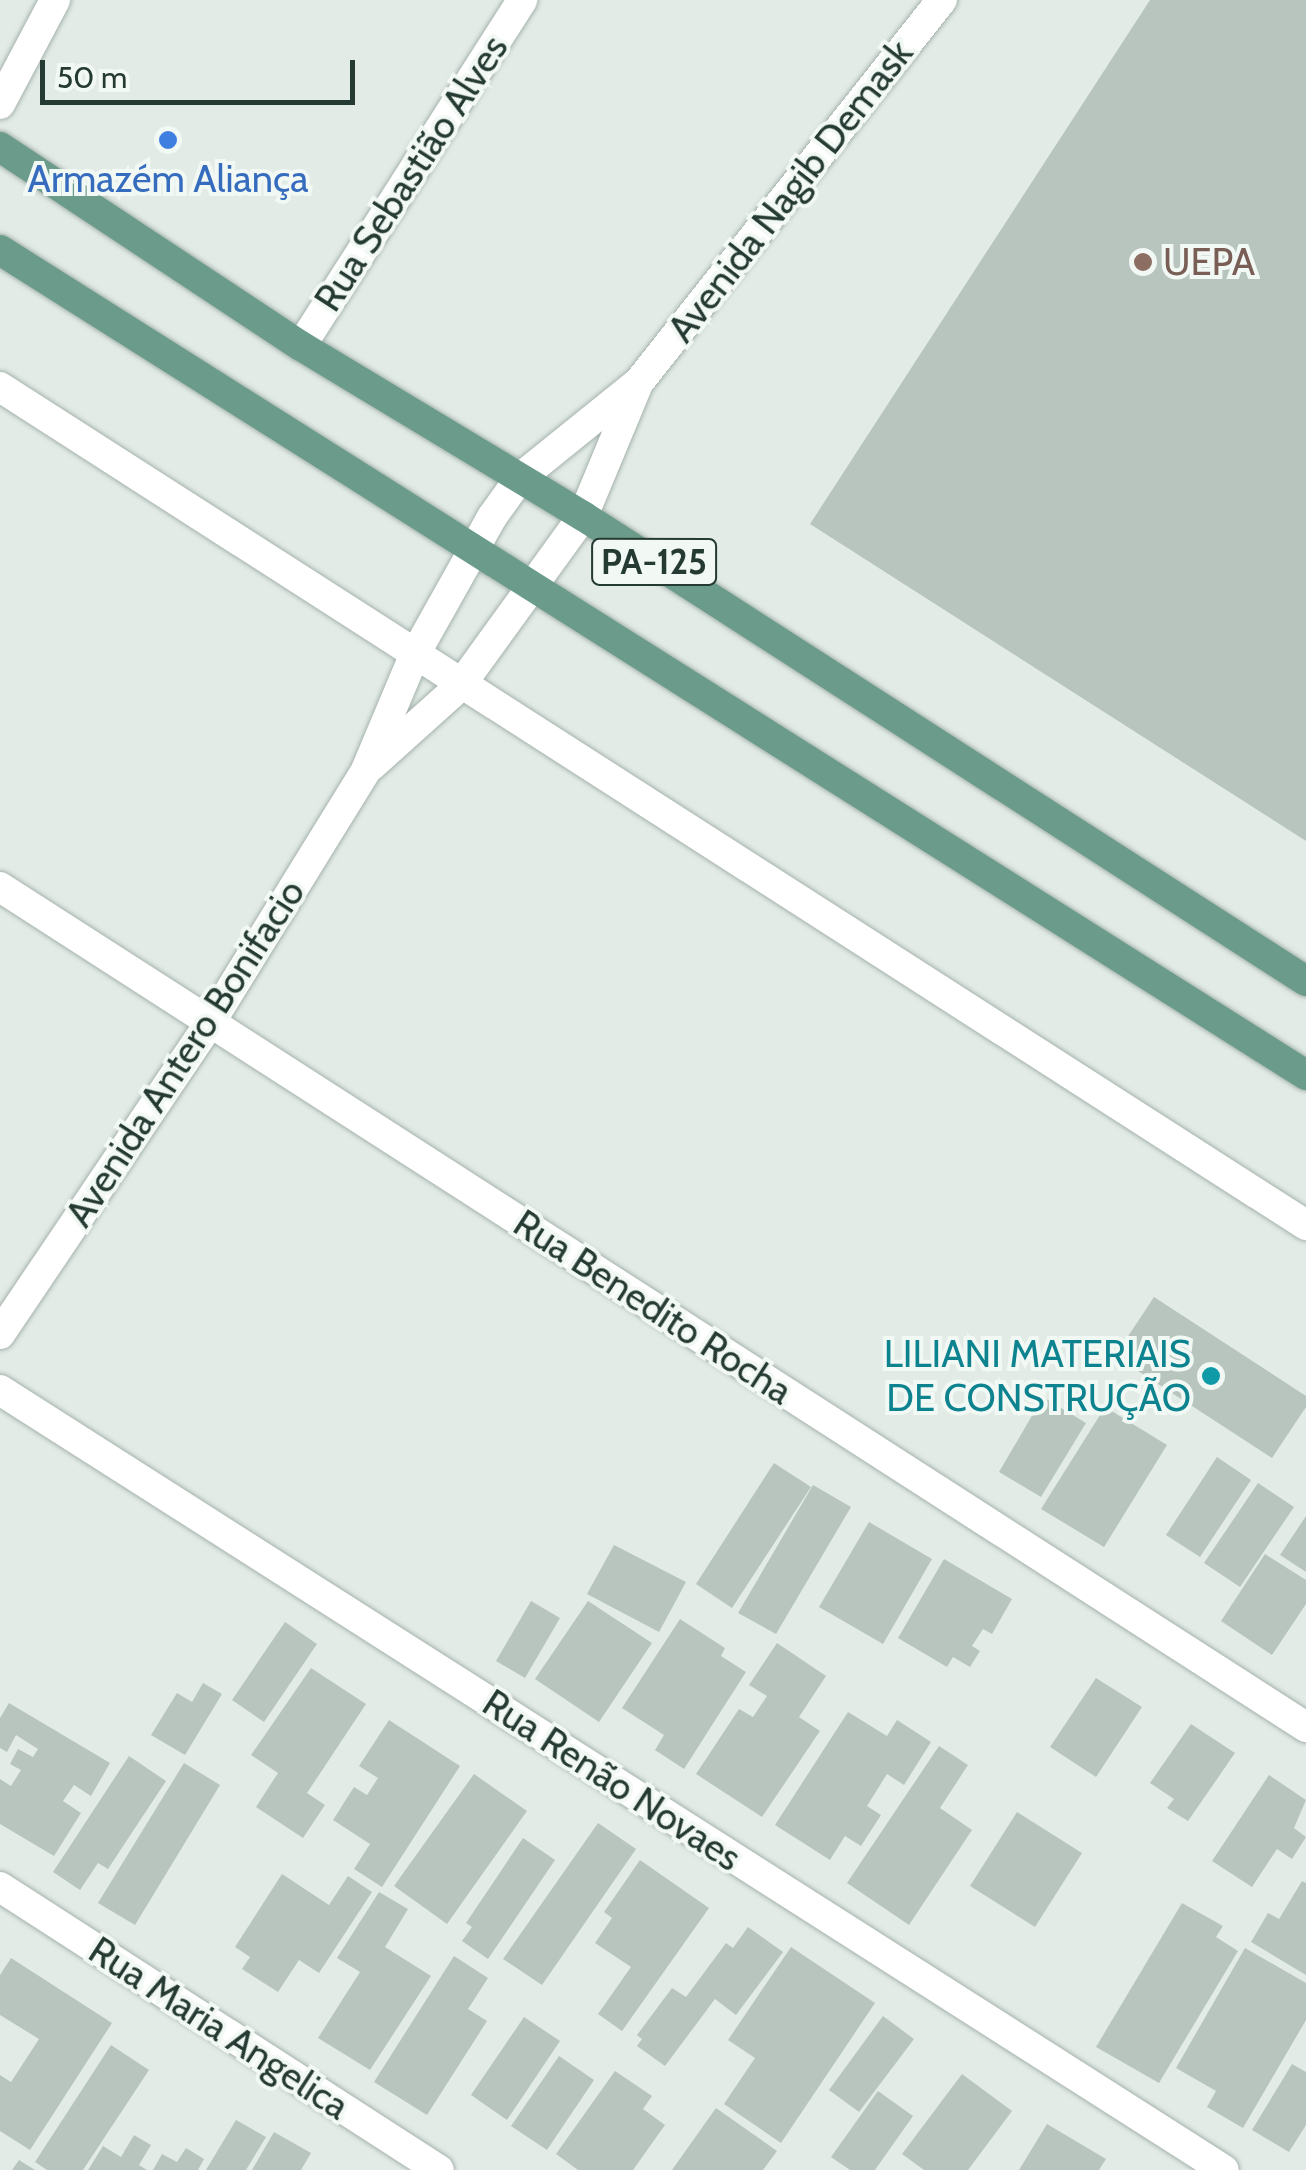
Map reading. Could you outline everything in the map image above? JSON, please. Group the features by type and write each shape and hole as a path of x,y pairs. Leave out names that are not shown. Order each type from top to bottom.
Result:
{"main road":[{"name":"PA-125","path":"0,147 301,346 583,516 1306,981"},
{"name":"PA-125","path":"0,250 1306,1075"}],"street":[{"path":"0,104 55,0"},
{"name":"Rua Sebastião Alves","path":"301,346 522,0"},
{"name":"Avenida Nagib Demask","path":"470,549 520,478 638,382 942,0"},
{"name":"Avenida Nagib Demask","path":"533,585 583,516 638,382"},
{"path":"0,386 460,686 1306,1225"},
{"name":"Avenida Antero Bonifacio","path":"0,1334 210,1023 366,770 414,656 470,549"},
{"name":"Avenida Antero Bonifacio","path":"366,770 460,686 533,585"},
{"name":"Rua Benedito Rocha","path":"0,887 1306,1727"},
{"name":"Rua Renão Novaes","path":"0,1390 1224,2170"},
{"name":"Rua Maria Angelica","path":"0,1887 438,2170"}],"building":[{"name":"UEPA","path":"1150,0 1306,0 1306,841 810,524"},
{"name":"LILIANI MATERIAIS DE CONSTRUÇÃO","path":"1154,1297 1306,1396 1306,1407 1272,1458 1115,1356"},
{"path":"1043,1397 1086,1423 1041,1497 999,1472"},
{"path":"1105,1407 1167,1445 1104,1547 1041,1509"},
{"path":"1217,1457 1251,1480 1200,1557 1166,1535"},
{"path":"774,1463 811,1487 732,1608 696,1584"},
{"path":"1258,1483 1294,1507 1240,1587 1204,1563"},
{"path":"813,1485 851,1507 776,1634 738,1613"},
{"path":"1306,1516 1306,1572 1280,1555"},
{"path":"869,1522 932,1559 883,1644 819,1607"},
{"path":"614,1545 686,1582 659,1632 587,1594"},
{"path":"1265,1554 1306,1580 1306,1604 1272,1655 1221,1621"},
{"path":"944,1559 1012,1599 992,1634 983,1629 972,1646 980,1651 970,1667 953,1657 947,1667 898,1638"},
{"path":"531,1601 560,1618 525,1678 496,1661"},
{"path":"588,1601 652,1643 599,1722 535,1679"},
{"path":"680,1619 725,1648 721,1656 746,1672 684,1769 655,1750 664,1735 622,1708"},
{"path":"285,1622 317,1644 264,1722 232,1700"},
{"path":"777,1643 826,1676 799,1717 820,1731 762,1817 696,1774 739,1709 753,1717 767,1696 749,1685"},
{"path":"311,1668 366,1704 307,1793 325,1805 303,1838 256,1807 278,1773 251,1755"},
{"path":"1096,1678 1142,1707 1096,1777 1050,1747"},
{"path":"203,1683 222,1694 185,1755 151,1735 177,1693 192,1702"},
{"path":"9,1703 110,1763 91,1796 74,1785 63,1801 81,1813 54,1856 0,1824 0,1779 11,1786 21,1770 10,1764 18,1749 33,1757 38,1749 16,1735 7,1752 0,1748 0,1718"},
{"path":"848,1712 887,1736 897,1720 931,1742 904,1785 887,1774 867,1806 881,1815 861,1846 845,1836 830,1860 775,1825"},
{"path":"389,1720 460,1766 382,1887 354,1869 370,1844 333,1820 354,1787 367,1795 378,1778 359,1766"},
{"path":"1191,1724 1235,1753 1188,1821 1167,1808 1174,1799 1150,1783"},
{"path":"939,1746 968,1765 940,1808 972,1830 909,1925 847,1883"},
{"path":"129,1756 166,1781 108,1869 98,1863 80,1890 53,1872"},
{"path":"184,1763 220,1785 135,1925 98,1903"},
{"path":"474,1774 527,1811 447,1924 394,1886"},
{"path":"1269,1775 1306,1800 1294,1828 1306,1837 1292,1859 1277,1849 1252,1887 1212,1861"},
{"path":"1017,1812 1082,1853 1035,1927 970,1886"},
{"path":"598,1823 636,1849 542,1985 503,1959"},
{"path":"523,1838 555,1860 488,1959 462,1941 472,1927 466,1923"},
{"path":"640,1860 709,1908 622,2031 598,2014 631,1967 595,1943 612,1918 604,1912"},
{"path":"282,1874 329,1905 348,1876 372,1892 319,1973 299,1960 278,1992 242,1969 250,1957 235,1947"},
{"path":"1302,1881 1306,1883 1306,1975 1251,1942 1268,1913 1279,1919"},
{"path":"379,1892 408,1909 385,1947 431,1976 370,2070 318,2038 360,1972 337,1958"},
{"path":"1182,1903 1223,1926 1216,1937 1238,1951 1159,2083 1096,2047"},
{"path":"748,1927 783,1952 736,2015 715,1999 665,2066 637,2046 642,2039 637,2035 672,1988 686,1997 726,1943 733,1948"},
{"path":"791,1947 875,2003 781,2143 724,2104 755,2058 728,2040"},
{"path":"1245,1948 1306,1983 1306,2020 1243,2128 1207,2107 1216,2091 1176,2068"},
{"path":"454,1956 488,1978 468,2009 487,2021 427,2115 374,2082"},
{"path":"11,1958 112,2023 30,2150 0,2131 0,2075 11,2082 39,2039 0,2015 0,1975"},
{"path":"883,2016 914,2039 859,2112 829,2090"},
{"path":"524,2017 560,2041 507,2120 471,2095"},
{"path":"111,2045 149,2070 83,2170 47,2170 35,2162"},
{"path":"559,2056 594,2080 547,2150 511,2126"},
{"path":"1292,2064 1306,2072 1306,2125 1289,2152 1252,2130"},
{"path":"615,2071 652,2096 643,2109 665,2125 633,2170 578,2170 556,2154"},
{"path":"962,2074 1012,2111 968,2170 924,2170 902,2154"},
{"path":"878,2091 913,2116 875,2170 850,2170 831,2157"},
{"path":"716,2108 777,2151 763,2170 672,2170"},
{"path":"236,2120 266,2137 246,2170 206,2170"},
{"path":"1047,2124 1106,2159 1099,2170 1019,2170"},
{"path":"274,2132 311,2153 301,2170 252,2170"},
{"path":"134,2135 151,2145 139,2165 147,2170 88,2170 103,2146 121,2157"},
{"path":"186,2148 204,2159 198,2170 153,2170 162,2154 177,2162"},
{"path":"19,2160 35,2170 12,2170"}],"place":[{"name":"Armazém Aliança","path":"168,140"},
{"name":"UEPA","path":"1143,262"},
{"name":"LILIANI MATERIAIS DE CONSTRUÇÃO","path":"1211,1376"}]}
